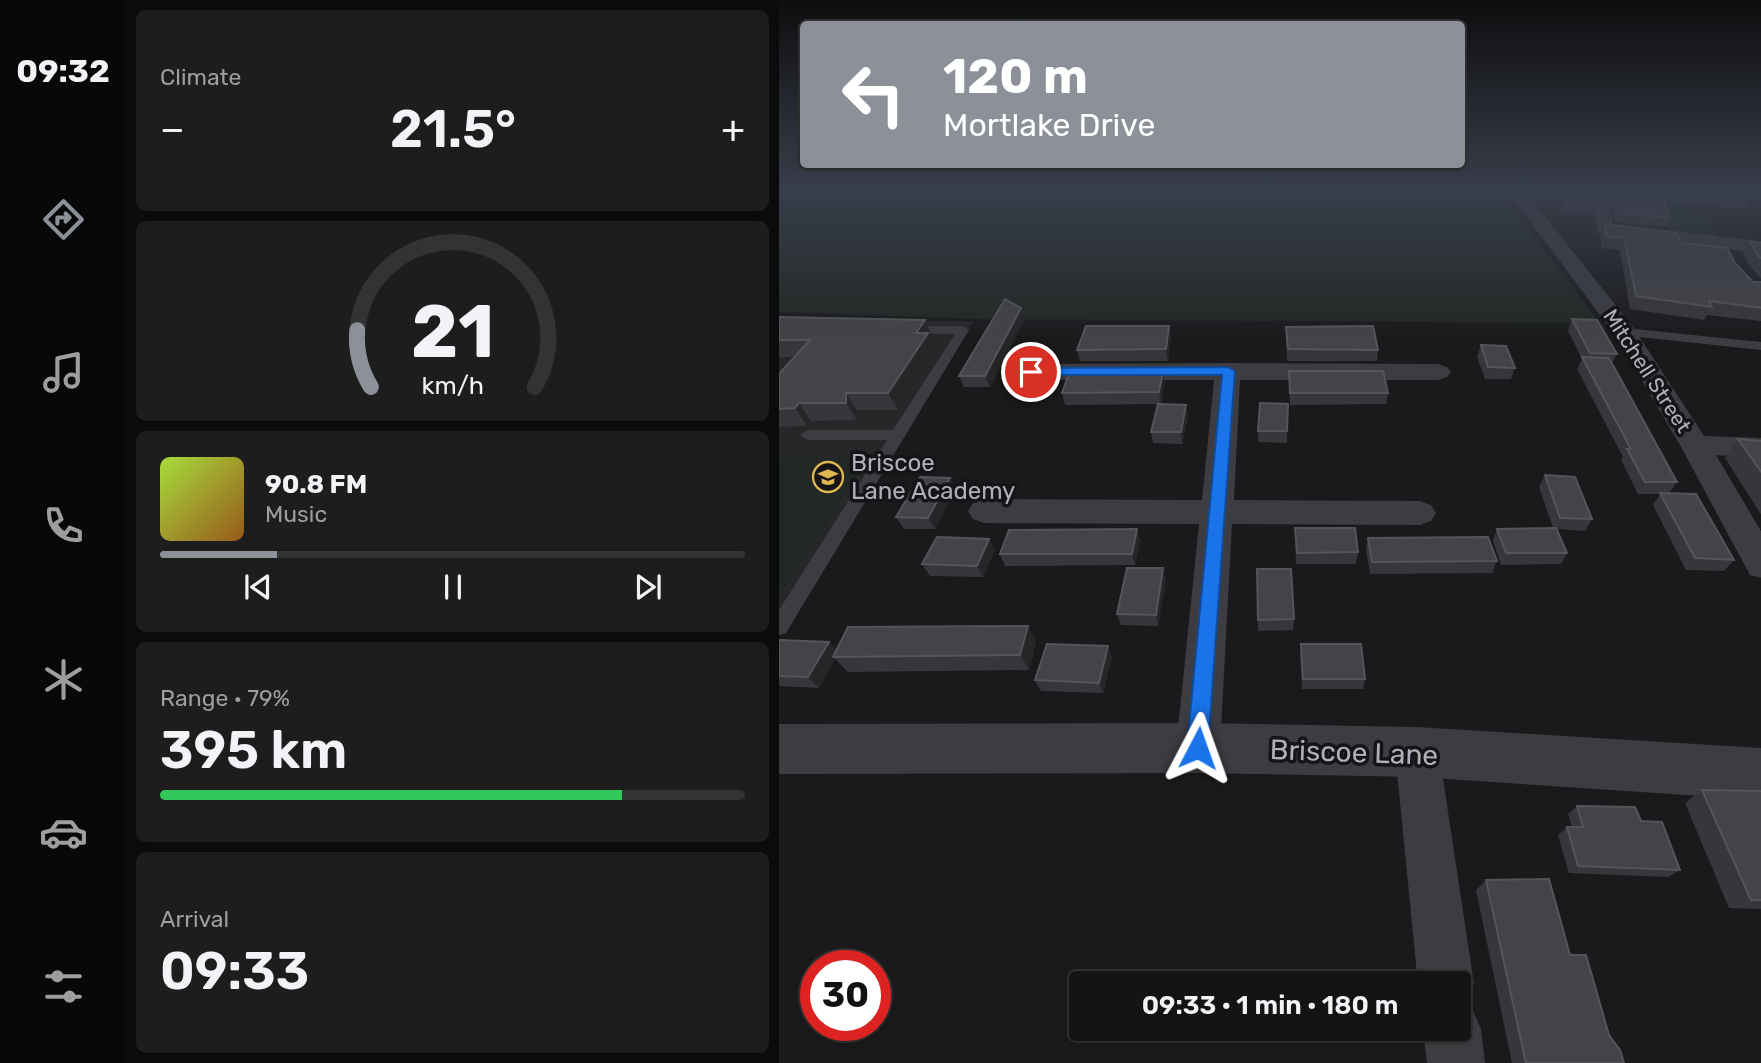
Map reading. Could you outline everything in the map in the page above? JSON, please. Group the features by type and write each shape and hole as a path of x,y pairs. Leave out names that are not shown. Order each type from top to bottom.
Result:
{"street":[{"name":"Mitchell Street","path":"1553,240 1625,332 1695,445 1761,565"},
{"path":"1694,240 1761,247"},
{"path":"1723,243 1735,263"},
{"path":"1198,748 1228,371"},
{"path":"1031,372 1438,372"},
{"path":"1695,445 1761,447"},
{"path":"984,511 1419,513"},
{"name":"Briscoe Lane","path":"779,749 1198,748 1417,752 1761,774"},
{"path":"1417,752 1444,971"},
{"path":"1453,1041 1456,1063"}],"lane":[{"path":"779,627 963,330 897,329"},
{"path":"1625,332 1761,346"},
{"path":"808,435 898,435"}],"shaded area":[{"path":"779,240 1536,240 1600,323 979,319 779,312"},
{"name":"Briscoe Lane Academy","path":"779,320 974,321 779,634"},
{"path":"779,458 852,459 863,466 779,595"}],"building":[{"path":"1624,240 1680,240 1681,243 1727,248 1735,263 1753,282 1762,282 1762,308 1709,301 1712,307 1636,296"},
{"path":"1750,242 1762,243 1762,259 1758,256"},
{"path":"1005,299 1021,308 985,376 959,376"},
{"path":"779,317 925,320 916,333 928,333 888,393 846,393 846,403 799,403 795,408 779,409 779,374 810,340 779,340"},
{"path":"1572,319 1597,320 1617,354 1590,353"},
{"path":"1086,326 1169,326 1166,349 1077,350"},
{"path":"1373,326 1378,350 1288,349 1286,327"},
{"path":"1481,345 1506,346 1515,368 1488,367"},
{"path":"1582,357 1609,358 1677,482 1645,482 1627,449 1631,449"},
{"path":"1070,371 1163,371 1159,392 1062,393"},
{"path":"1289,371 1383,371 1388,393 1290,393"},
{"path":"1260,403 1288,404 1287,431 1258,431"},
{"path":"1158,404 1186,405 1181,432 1151,432"},
{"path":"1738,439 1762,441 1762,473"},
{"path":"1545,475 1575,477 1592,519 1560,518"},
{"path":"920,477 950,478 928,518 896,517"},
{"path":"1660,493 1696,494 1734,560 1695,558"},
{"path":"1295,528 1355,528 1358,552 1297,553"},
{"path":"1556,528 1567,553 1506,553 1497,529"},
{"path":"1137,529 1132,554 1000,554 1009,530"},
{"path":"937,537 989,539 977,566 922,564"},
{"path":"1488,537 1497,561 1372,562 1368,538"},
{"path":"1127,568 1163,568 1156,615 1117,614"},
{"path":"1257,569 1291,569 1294,619 1258,620"},
{"path":"1028,626 1020,655 833,657 848,627"},
{"path":"779,640 829,642 808,677 779,676"},
{"path":"1047,644 1108,646 1099,683 1035,680"},
{"path":"1301,644 1361,644 1365,679 1303,679"},
{"path":"1702,790 1762,791 1762,900 1751,900"},
{"path":"1577,806 1635,807 1641,821 1662,822 1680,870 1578,866 1567,827 1583,827"},
{"path":"1549,879 1570,955 1586,955 1609,1035 1620,1050 1624,1063 1526,1063 1486,880"}],"place":[{"name":"Briscoe Lane Academy","path":"828,477"}],"route":[{"path":"1031,372 1228,371 1198,748"}]}
